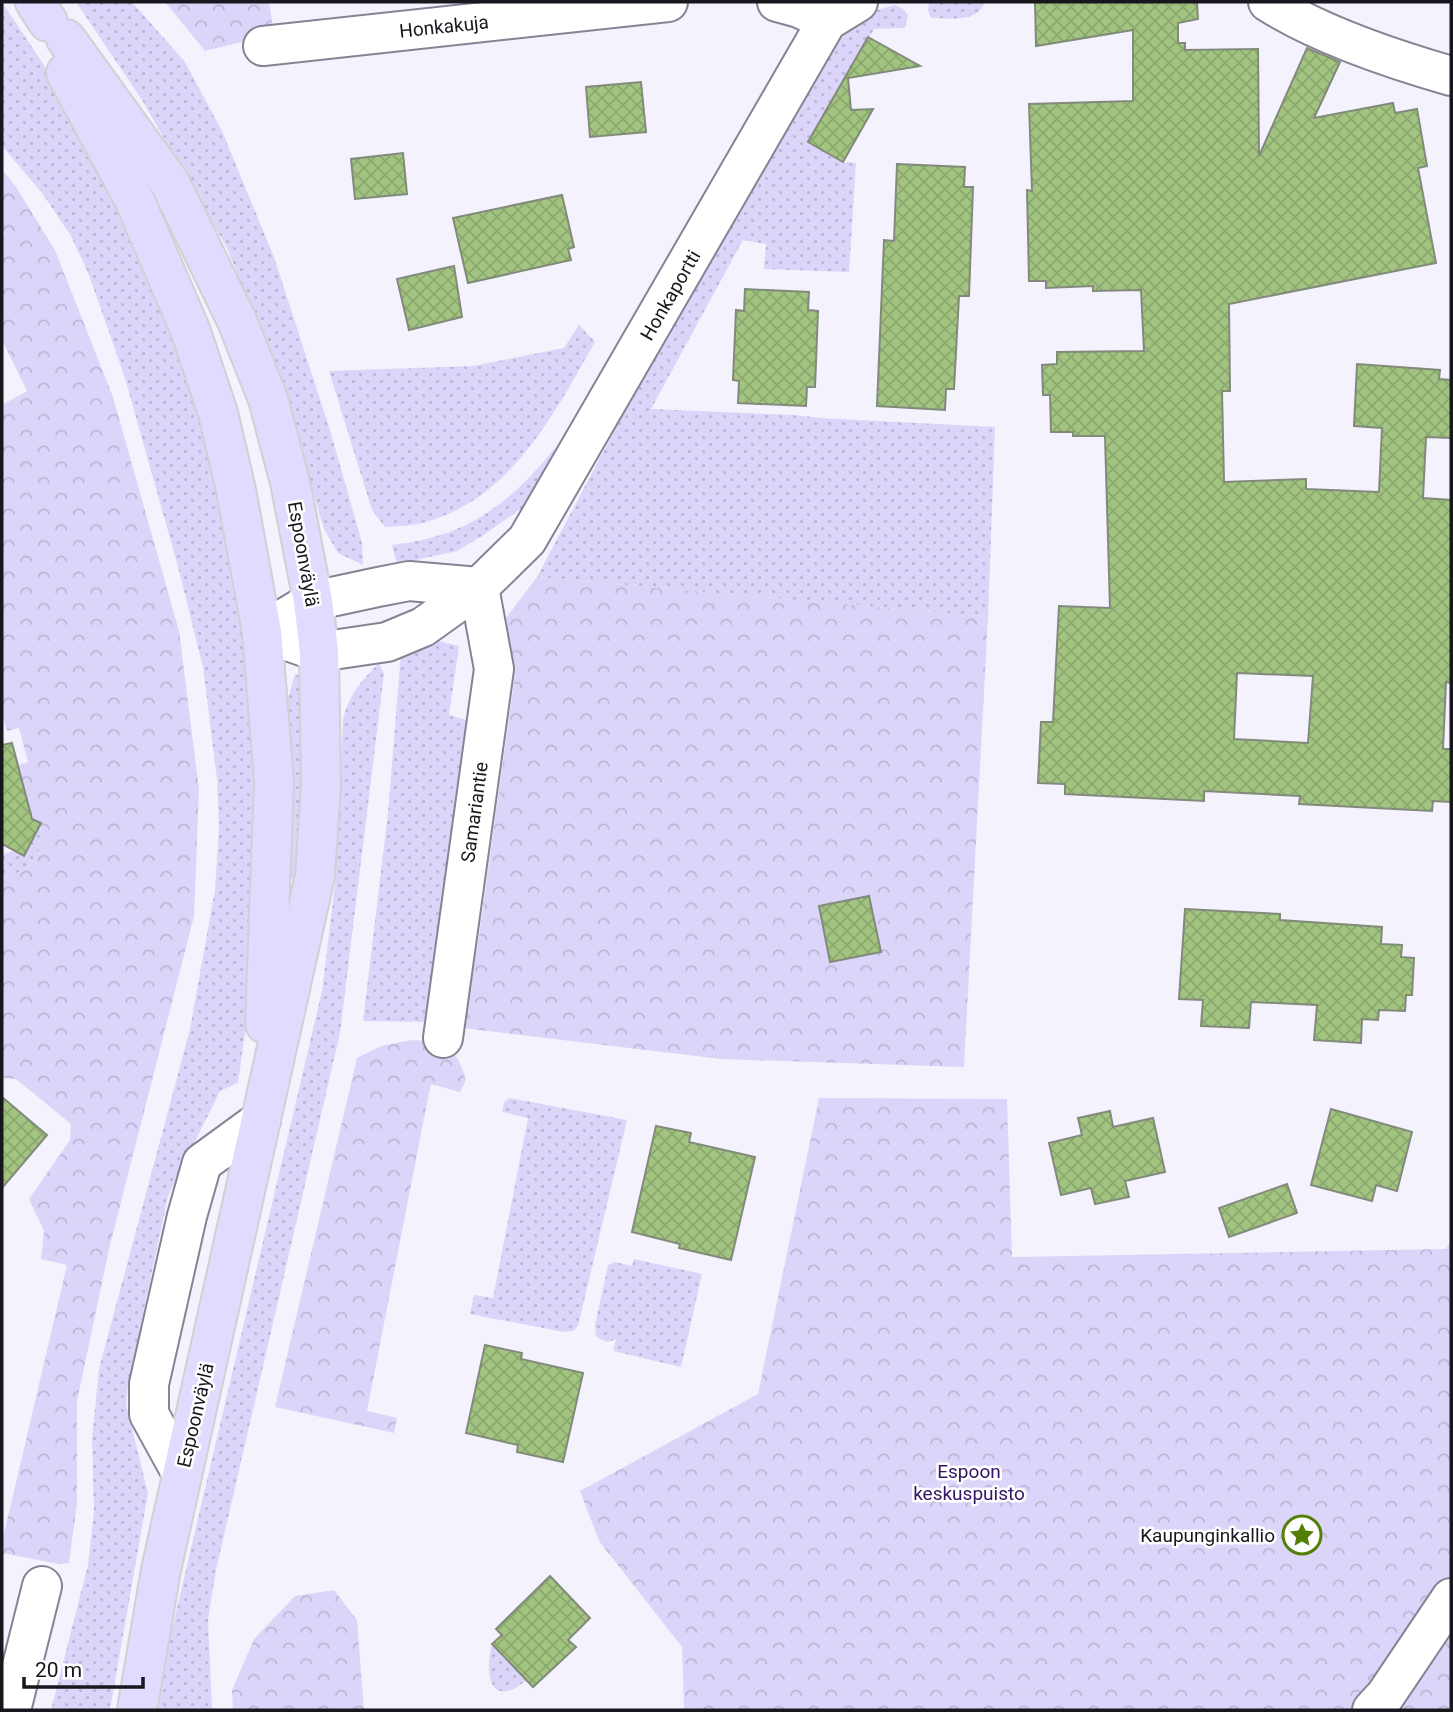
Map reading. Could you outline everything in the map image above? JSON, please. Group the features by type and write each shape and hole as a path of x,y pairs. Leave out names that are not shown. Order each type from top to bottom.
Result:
{"main road":[{"name":"Espoonväylä","path":"51,29 170,183 237,321 268,399 290,481 313,601 319,652 321,786 315,876 161,1570 137,1710"},
{"name":"Espoonväylä","path":"51,29 134,199 191,332 218,412 236,490 262,632 274,781 261,1120"}],"street":[{"name":"Honkakuja","path":"263,46 668,2"},
{"path":"777,2 799,8 843,12"},
{"path":"1268,2 1289,15 1399,61 1451,76"},
{"name":"Honkaportti","path":"262,632 319,652 387,642 423,626 479,587 527,540 843,12"},
{"path":"262,632 313,601 409,581 479,587"},
{"name":"Samariantie","path":"443,1038 494,669 479,587"},
{"path":"182,1474 149,1414 149,1384 187,1216 202,1163 261,1120"},
{"path":"11,1710 42,1586"},
{"path":"1372,1710 1385,1696 1451,1598"}],"green space":[{"path":"2,2 44,65 126,208 190,366 231,527 257,720 253,974 238,1083 220,1091 168,1196 128,1385 126,1404 148,1493 110,1710 51,1710 88,1565 94,1511 92,1439 99,1369 190,1029 215,890 219,826 217,779 203,667 125,378 89,275 71,236 42,193 2,146"},
{"path":"76,2 132,2 185,62 222,131 274,257 330,430 362,543 363,565 338,553 324,529 276,371 227,248 142,100"},
{"path":"165,2 269,2 274,34 205,51"},
{"path":"929,2 984,2 981,9 970,16 931,18 928,11"},
{"path":"895,5 908,15 905,28 874,29 809,142 843,162 856,163 849,272 764,269 766,244 743,240 651,409 995,427 988,617 537,577 628,405 840,39 851,24 863,15"},
{"path":"2,170 16,187 55,250 113,397 179,631 199,789 194,916 110,1245 77,1401 77,1503 69,1563 59,1564 2,1553 2,1542 67,1265 41,1259 44,1231 29,1199 70,1140 71,1124 16,1079 2,1078 2,879 24,870 38,857 41,824 32,819 18,765 28,762 19,728 7,731 2,713 2,405 27,391 2,340 2,235 5,233 2,229"},
{"path":"579,325 595,342 545,425 505,475 480,496 453,512 418,524 385,527 372,510 329,371 473,366 564,348"},
{"path":"554,449 560,453 543,483 521,509 457,551 397,564 392,545 442,535 483,515 520,487"},
{"path":"537,577 988,617 964,1067 721,1059 463,1028 479,936 515,674 506,618"},
{"path":"439,641 459,646 449,715 473,722 424,1022 363,1021 388,813 401,653"},
{"path":"379,663 384,674 340,1033 216,1570 208,1620 212,1710 157,1710 168,1646 322,991 336,877 343,719 356,689"},
{"path":"295,674 302,676 306,775 299,879 286,878 282,720"},
{"path":"41,823 38,857 24,870 2,879 2,854 14,851 24,856"},
{"path":"412,1040 448,1048 458,1060 466,1080 460,1092 431,1084 426,1108 367,1411 397,1418 394,1433 275,1407 357,1058 381,1046"},
{"path":"510,1098 627,1120 578,1326 573,1331 564,1332 470,1314 474,1295 493,1298 528,1118 502,1112 504,1102"},
{"name":"Espoon keskuspuisto","path":"819,1098 1007,1099 1012,1257 1446,1249 1451,1241 1451,1710 684,1710 682,1647 599,1541 580,1491 758,1394"},
{"path":"634,1259 702,1274 681,1367 613,1351 616,1339 606,1341 596,1336 595,1325 608,1265 615,1262 632,1266"},
{"path":"334,1590 357,1620 364,1710 233,1710 232,1690 254,1639 295,1596"},
{"path":"492,1644 527,1680 505,1691 498,1690 493,1685 489,1667"}],"building":[{"path":"1035,2 1197,2 1198,19 1178,23 1178,43 1185,43 1185,50 1258,49 1259,156 1307,48 1340,62 1314,118 1393,103 1395,113 1417,109 1427,166 1418,168 1436,263 1229,304 1230,391 1222,391 1224,482 1306,479 1306,489 1379,492 1382,428 1354,426 1357,364 1440,370 1439,379 1451,380 1451,438 1426,437 1423,498 1451,500 1451,683 1446,682 1443,749 1451,749 1451,802 1433,801 1432,811 1299,804 1300,796 1204,791 1204,801 1065,794 1065,784 1038,783 1041,722 1053,722 1059,606 1110,608 1105,436 1073,436 1073,432 1051,432 1050,395 1043,395 1042,365 1057,364 1057,352 1144,351 1141,290 1093,291 1093,286 1046,288 1046,281 1029,281 1027,190 1032,191 1029,104 1133,101 1133,30 1036,46","holes":["1237,673 1313,676 1308,743 1234,739"]},
{"path":"868,37 920,66 848,78 851,110 873,109 843,162 808,142"},
{"path":"641,82 646,132 590,137 586,87"},
{"path":"403,153 407,194 355,199 351,159"},
{"path":"897,164 965,167 964,187 973,187 969,296 959,296 954,389 946,389 945,410 877,406 884,240 894,241"},
{"path":"562,195 574,247 568,249 571,260 468,283 453,218"},
{"path":"454,266 462,317 409,330 397,279"},
{"path":"745,289 809,292 808,310 818,311 815,387 807,387 806,406 738,403 739,381 733,380 736,310 744,311"},
{"path":"12,743 32,819 41,823 24,856 2,844 2,745"},
{"path":"869,896 881,952 830,962 819,906"},
{"path":"1185,909 1280,914 1280,920 1382,927 1381,944 1402,945 1401,957 1414,958 1412,995 1406,995 1405,1011 1379,1010 1378,1020 1362,1019 1361,1043 1314,1040 1317,1005 1251,1002 1249,1028 1201,1026 1203,1000 1179,999"},
{"path":"2,1097 47,1135 2,1188"},
{"path":"1331,1109 1412,1132 1397,1191 1376,1185 1372,1201 1311,1185"},
{"path":"1110,1111 1113,1127 1153,1118 1165,1172 1125,1181 1129,1197 1095,1204 1091,1188 1061,1195 1049,1143 1082,1135 1078,1118"},
{"path":"656,1126 691,1133 689,1142 755,1157 731,1260 679,1248 680,1244 632,1232"},
{"path":"1287,1184 1297,1213 1229,1237 1219,1208"},
{"path":"485,1345 522,1353 521,1359 583,1373 563,1462 517,1452 518,1445 466,1433"},
{"path":"550,1576 590,1618 568,1640 576,1647 533,1687 492,1644 502,1635 496,1629"}],"place":[{"name":"Kaupunginkallio","path":"1302,1535"}]}
